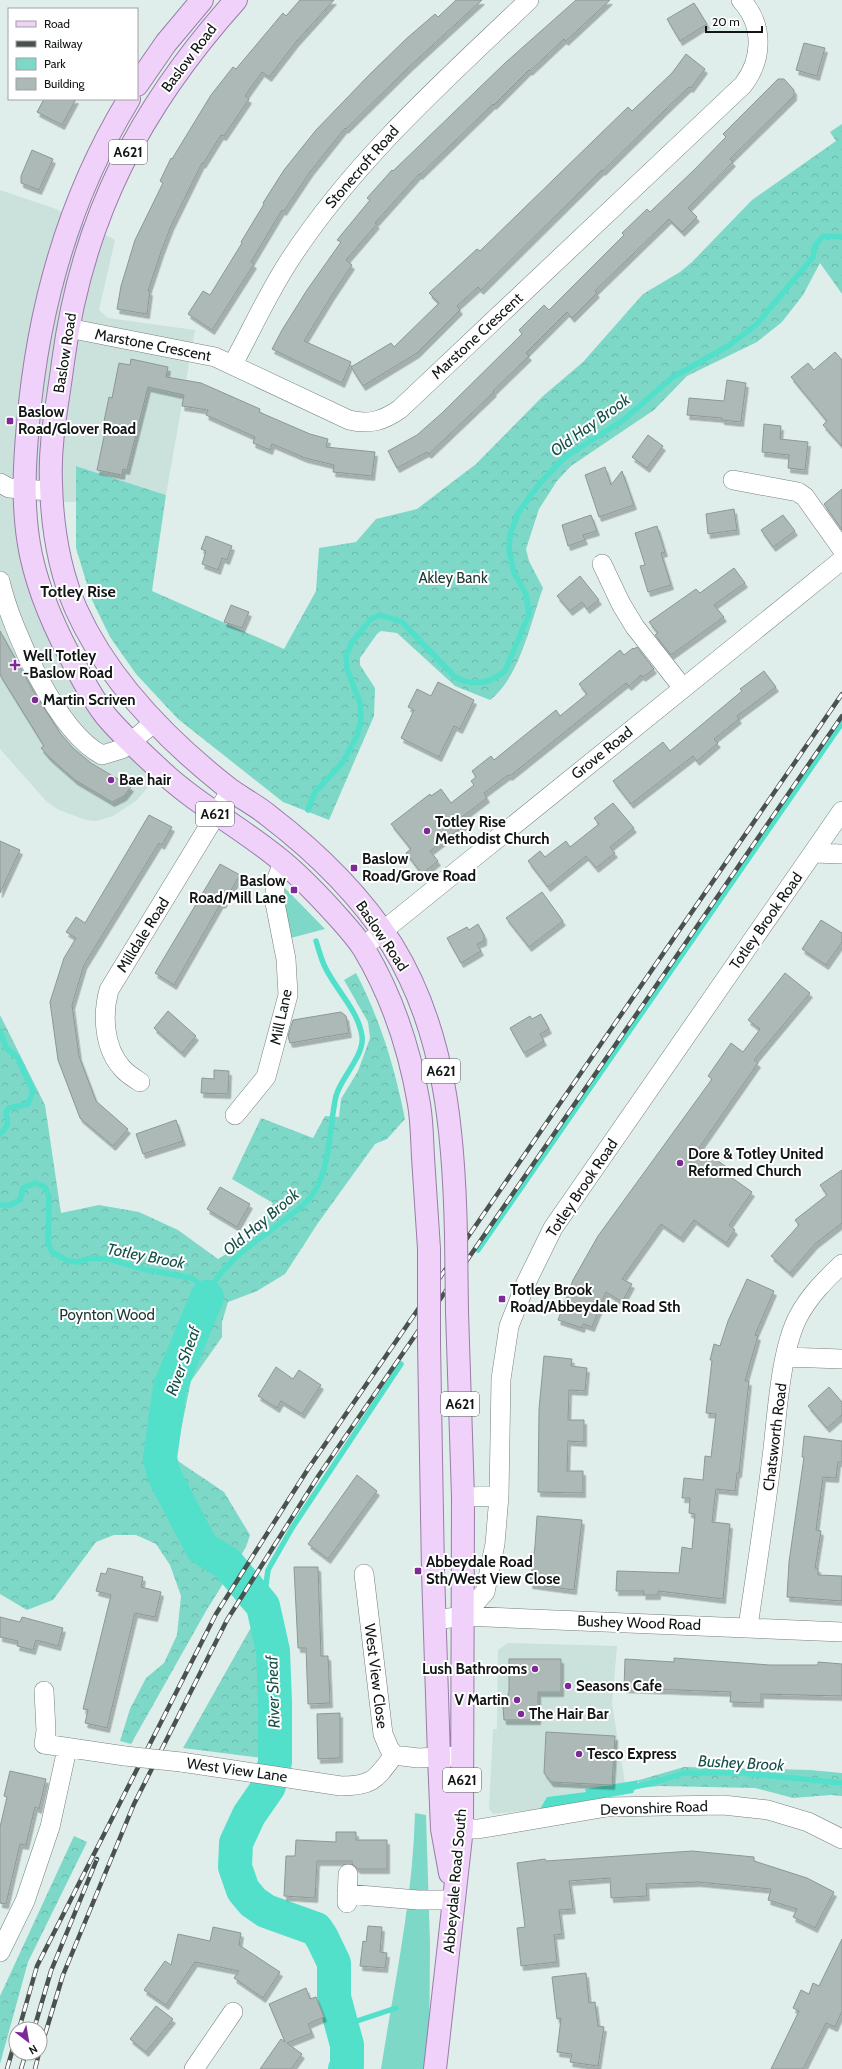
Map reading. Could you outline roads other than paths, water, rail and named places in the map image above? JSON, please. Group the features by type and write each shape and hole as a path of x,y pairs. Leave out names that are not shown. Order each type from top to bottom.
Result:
{"main road":[{"path":"138,85 166,43 202,0"},
{"name":"Baslow Road","path":"236,0 203,36 176,72 151,110 115,177 92,231 78,282 68,328 51,450 51,491 55,535 68,589 76,609 103,657 155,722 181,749 231,790 265,813 300,840 344,884 381,930 410,980 426,1021 446,1092 451,1128 456,1229"},
{"name":"A621","path":"128,100 93,165 74,208 60,249 47,298 32,384 26,441 8,491 25,518 30,553 45,602 58,636 89,692 106,716 186,793 283,862 330,908 363,947 386,994 403,1038 419,1105 429,1249 433,1563 436,1620 439,1757 452,1828"},
{"name":"Abbeydale Road South","path":"436,2069 455,1900 452,1828 462,1756 463,1497 456,1229"}],"street":[{"name":"Stonecroft Road","path":"233,364 290,259 358,168 413,111 529,0"},
{"name":"Marstone Crescent","path":"68,328 215,357 233,364 349,420 366,423 375,422 396,412 743,85 756,60 759,41 756,24 748,8 741,0"},
{"path":"734,480 798,492 805,497 842,549"},
{"path":"8,491 51,491"},
{"name":"Grove Road","path":"363,947 381,930 842,560"},
{"path":"602,564 621,604 635,627 683,688"},
{"path":"0,581 13,621 31,662 50,699 70,726 92,750 102,755 122,749 155,722"},
{"name":"Milldale Road","path":"140,1082 121,1067 113,1053 105,1026 105,1007 107,998 114,982 231,790"},
{"name":"Totley Brook Road","path":"463,1616 485,1592 495,1544 499,1496 501,1379 509,1326 526,1283 553,1228 842,811"},
{"path":"813,853 842,854"},
{"name":"Mill Lane","path":"235,1115 266,1077 288,995 286,959 275,903 275,884 283,862"},
{"name":"Chatsworth Road","path":"748,1628 764,1523 780,1385 786,1358 798,1318 817,1288 842,1264"},
{"path":"786,1358 842,1359"},
{"path":"463,1497 499,1496"},
{"name":"West View Close","path":"364,1574 383,1734 394,1755"},
{"name":"Bushey Wood Road","path":"436,1620 463,1616 842,1632"},
{"name":"West View Lane","path":"44,1691 46,1731 44,1744 68,1749 230,1768 341,1786 367,1783 376,1778 394,1755"},
{"path":"0,1952 25,1901 50,1827 68,1749"},
{"path":"394,1755 418,1758 462,1756"},
{"name":"Devonshire Road","path":"452,1828 478,1829 607,1807 723,1806 768,1810 808,1822 842,1839"},
{"path":"348,1874 347,1898 455,1900"},
{"path":"194,2069 233,2012"}],"waterway":[{"name":"Old Hay Brook","path":"308,810 315,792 343,762 357,736 361,719 360,703 347,669 346,656 352,642 371,619 380,615 402,622 455,677 462,680 481,683 493,679 505,671 529,614 526,594 514,573 509,550 510,535 518,513 540,483 565,457 622,421 673,377 728,346 756,325 813,257 815,246 823,236 842,237"},
{"path":"478,1250 842,723"},
{"name":"Old Hay Brook","path":"207,1297 214,1282 236,1257 292,1214 313,1194 320,1181 328,1153 333,1109 338,1089 360,1051 362,1043 360,1027 356,1017 325,967 316,941"},
{"name":"Totley Brook","path":"0,1031 6,1048 17,1057 33,1091 28,1104 9,1108 6,1112 6,1126 0,1134"},
{"name":"Totley Brook","path":"0,1205 10,1205 20,1200 23,1188 35,1183 45,1187 49,1197 48,1243 52,1252 68,1261 78,1262 91,1258 109,1259 143,1269 191,1278 197,1282 207,1297"},
{"name":"River Sheaf","path":"207,1297 170,1387 160,1458 164,1475 202,1548 227,1563 263,1606 273,1651 275,1762 269,1786 249,1815 236,1843 235,1867 243,1890 253,1902 266,1911 316,1929 322,1938 334,1963 334,1997 347,2045 347,2066 345,2069"},
{"path":"263,1606 268,1570 292,1528 401,1364"},
{"name":"Bushey Brook","path":"629,1788 652,1783 684,1773 741,1773 842,1783"},
{"path":"342,2026 396,2008"}],"railway":[{"path":"21,2021 37,1966 216,1614 308,1469 842,694"},
{"path":"48,2025 63,1975 134,1804 227,1620 319,1475 842,716"},
{"path":"36,2021 51,1971 97,1859"},
{"path":"7,2069 9,2061"},
{"path":"21,2069 24,2061"},
{"path":"35,2069 37,2061"}],"place":[{"name":"Baslow Road/Glover Road","path":"10,421"},
{"name":"Well Totley -Baslow Road","path":"15,665"},
{"name":"Martin Scriven","path":"35,700"},
{"name":"Bae hair","path":"111,780"},
{"name":"Totley Rise Methodist Church","path":"427,831"},
{"name":"Baslow Road/Grove Road","path":"354,868"},
{"name":"Baslow Road/Mill Lane","path":"294,890"},
{"name":"Dore & Totley United Reformed Church","path":"680,1163"},
{"name":"Totley Brook Road/Abbeydale Road Sth","path":"502,1299"},
{"name":"Abbeydale Road Sth/West View Close","path":"418,1571"},
{"name":"Lush Bathrooms","path":"535,1669"},
{"name":"Seasons Cafe","path":"568,1686"},
{"name":"V Martin","path":"517,1700"},
{"name":"The Hair Bar","path":"521,1714"},
{"name":"Tesco Express","path":"579,1754"}],"district":[{"name":"Totley Rise","path":"78,591"}],"park label":[{"name":"Akley Bank","path":"453,578"},
{"name":"Poynton Wood","path":"107,1315"}]}
